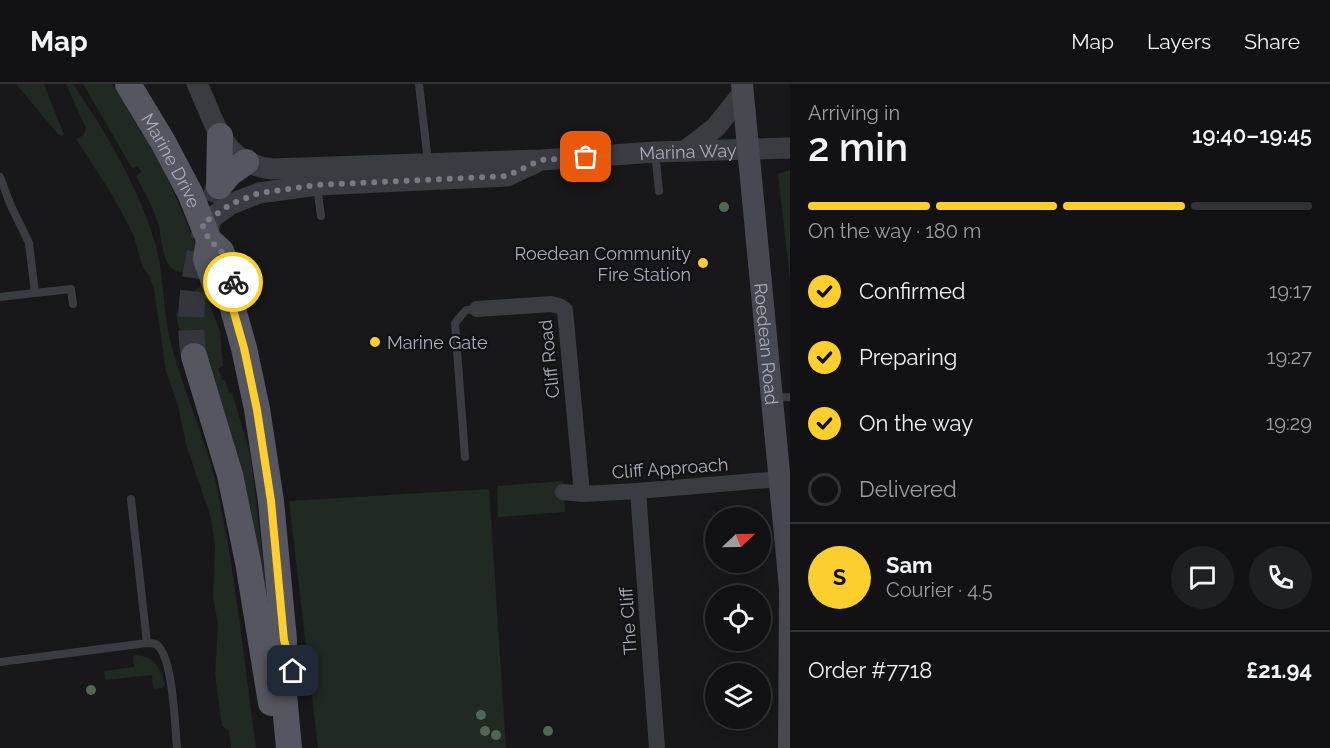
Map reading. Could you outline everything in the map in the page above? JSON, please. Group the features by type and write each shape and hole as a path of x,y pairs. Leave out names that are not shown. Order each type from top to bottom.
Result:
{"main road":[{"name":"Marine Drive","path":"128,84 163,141 190,193 206,232 206,260 218,292 229,295 261,409 284,640 283,684 289,748"},
{"name":"Roedean Road","path":"742,89 749,150 751,195 781,398 779,479 790,588 789,748"},
{"path":"220,136 219,186 230,172 246,162"},
{"path":"194,356 230,475 248,561 278,748"},
{"name":"Marine Drive","path":"284,640 298,686 304,748"}],"street":[{"name":"Marina Way","path":"196,87 220,136 231,152 246,162 272,169 541,160 655,152 790,148"},
{"path":"685,151 721,122 742,89"},
{"path":"206,232 243,198 259,193 317,185 507,176 541,160"},
{"name":"Cliff Road","path":"477,309 551,304 565,310 582,494"},
{"name":"Cliff Approach","path":"563,492 582,494 638,491 779,479"},
{"name":"The Cliff","path":"638,491 657,748"}],"lane":[{"path":"420,84 428,163"},
{"path":"655,152 659,191"},
{"path":"0,177 29,243 35,293"},
{"path":"317,185 321,216"},
{"path":"229,295 251,282"},
{"path":"0,297 71,289 73,304"},
{"path":"465,457 455,323 466,310 477,309"},
{"path":"131,499 147,643"},
{"path":"0,662 153,643 160,648 168,668 177,748"}],"shaded area":[{"path":"16,84 44,84 64,135 58,134"},
{"path":"66,84 73,84 122,164 142,207 157,250 170,340 211,465 223,515 256,748 231,748 229,731 222,726 215,675 218,624 213,597 215,545 211,518 186,444 178,406 166,371 154,289 149,275 143,268 133,234 113,196 76,139 84,135 86,128"},
{"path":"83,84 112,84 140,126 185,218 203,265 196,271 186,273 175,271 168,264 156,217 136,176 141,172 138,166 132,168"},
{"path":"790,170 790,280 778,174"},
{"path":"202,285 220,331 223,366 218,369 229,393 232,392 251,458 276,674 247,498 234,445 215,391 185,358 176,314 186,297"},
{"path":"563,481 565,512 498,517 497,486"},
{"path":"489,489 506,748 318,748 289,501"},
{"path":"133,655 146,657 155,663 165,684 162,688 153,687 152,675 105,680 104,671 134,667"}],"tunnel":[{"path":"194,356 191,315 196,270 219,186"}],"way so far":[{"path":"233,282 221,250 209,240 202,224 243,198 259,193 317,185 507,176 541,160 586,157"}],"place":[{"name":"Roedean Community Fire Station","path":"703,263"},
{"name":"Marine Gate","path":"375,342"}],"route":[{"path":"233,282 229,295 244,348 257,410 271,501 284,640 293,671"}]}
